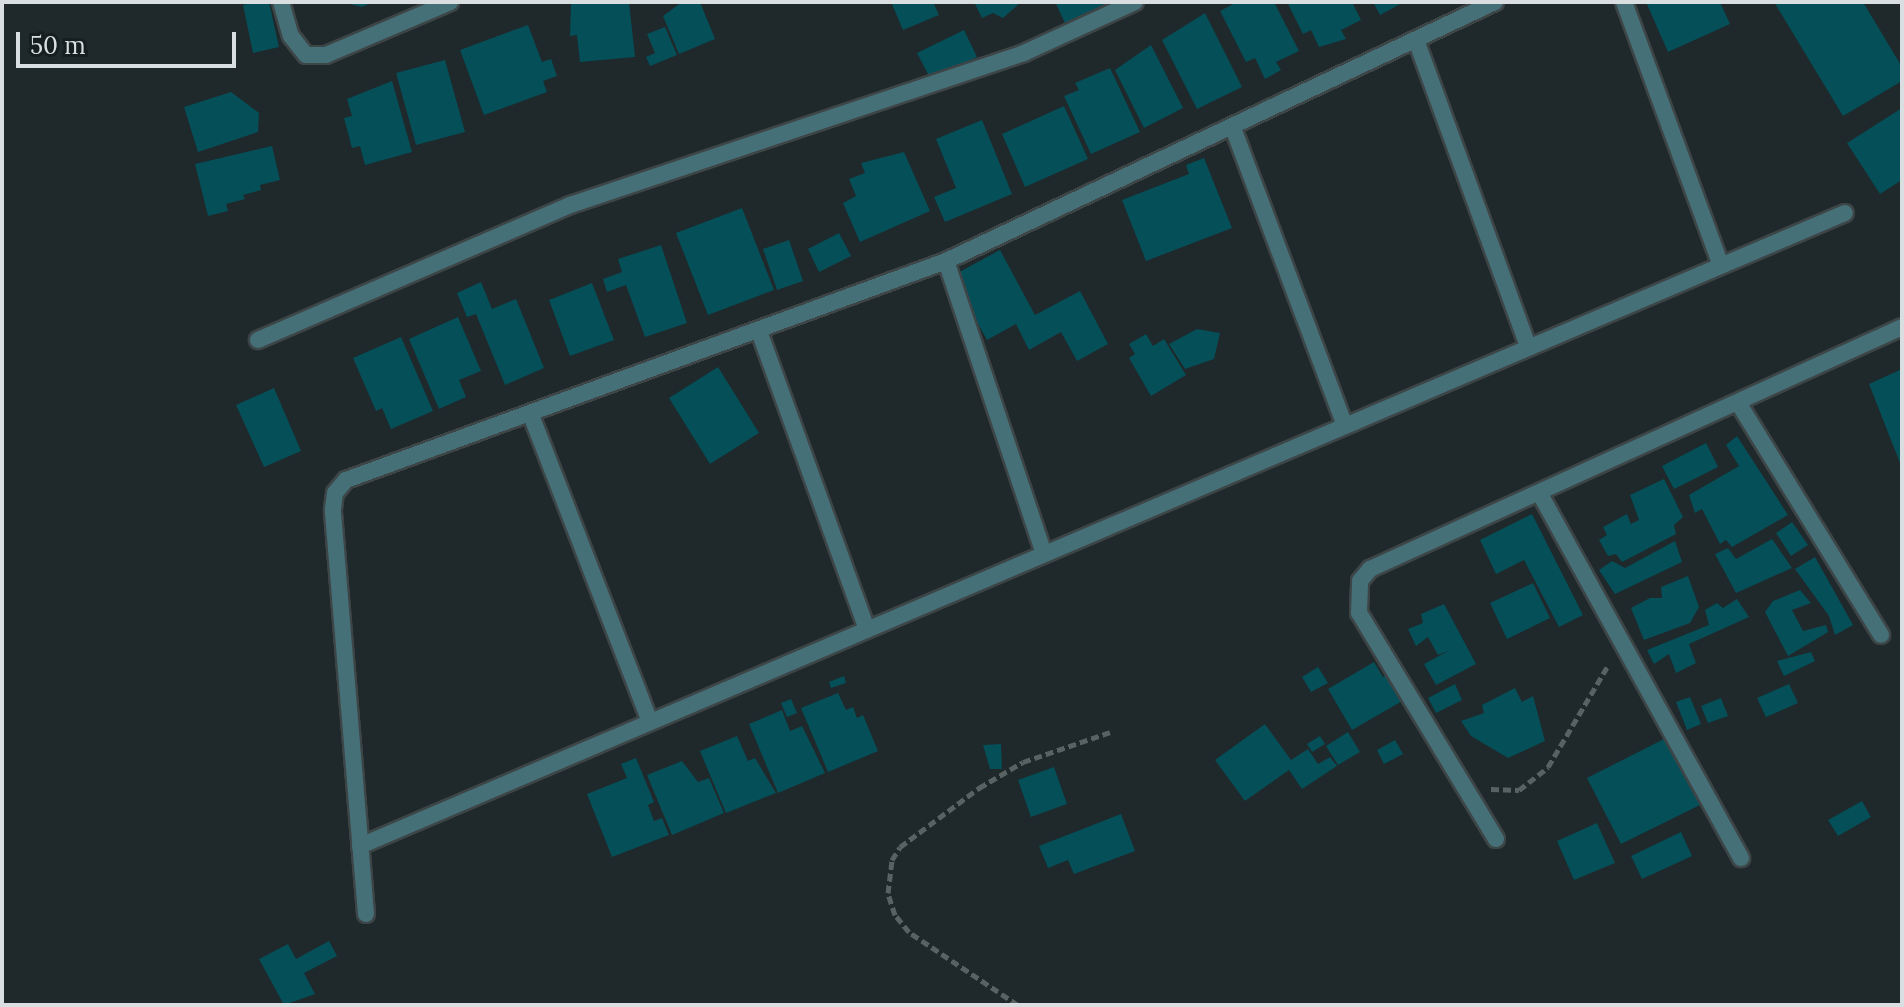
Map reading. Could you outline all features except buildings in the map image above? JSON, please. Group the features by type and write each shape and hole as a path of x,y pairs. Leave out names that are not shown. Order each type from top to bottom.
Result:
{"street":[{"path":"281,2 291,36 306,55 326,55 450,2"},
{"path":"258,340 570,205 1024,53 1135,2"},
{"path":"366,914 335,493 353,476 531,415 946,261 1495,2"},
{"path":"1624,2 1721,265"},
{"path":"1416,40 1528,346"},
{"path":"1233,128 1344,424"},
{"path":"360,846 1043,551 1845,213"},
{"path":"946,261 1043,551"},
{"path":"1496,839 1359,613 1360,581 1370,569 1739,404 1902,327"},
{"path":"759,331 866,627"},
{"path":"1739,404 1881,635"},
{"path":"531,415 649,720"},
{"path":"1540,494 1619,645 1741,858"}],"path":[{"path":"1463,784 1505,791 1532,782 1573,732 1619,645"},
{"path":"1018,1005 909,932 895,915 888,893 892,860 900,847 979,788 1023,762 1110,732"}]}
